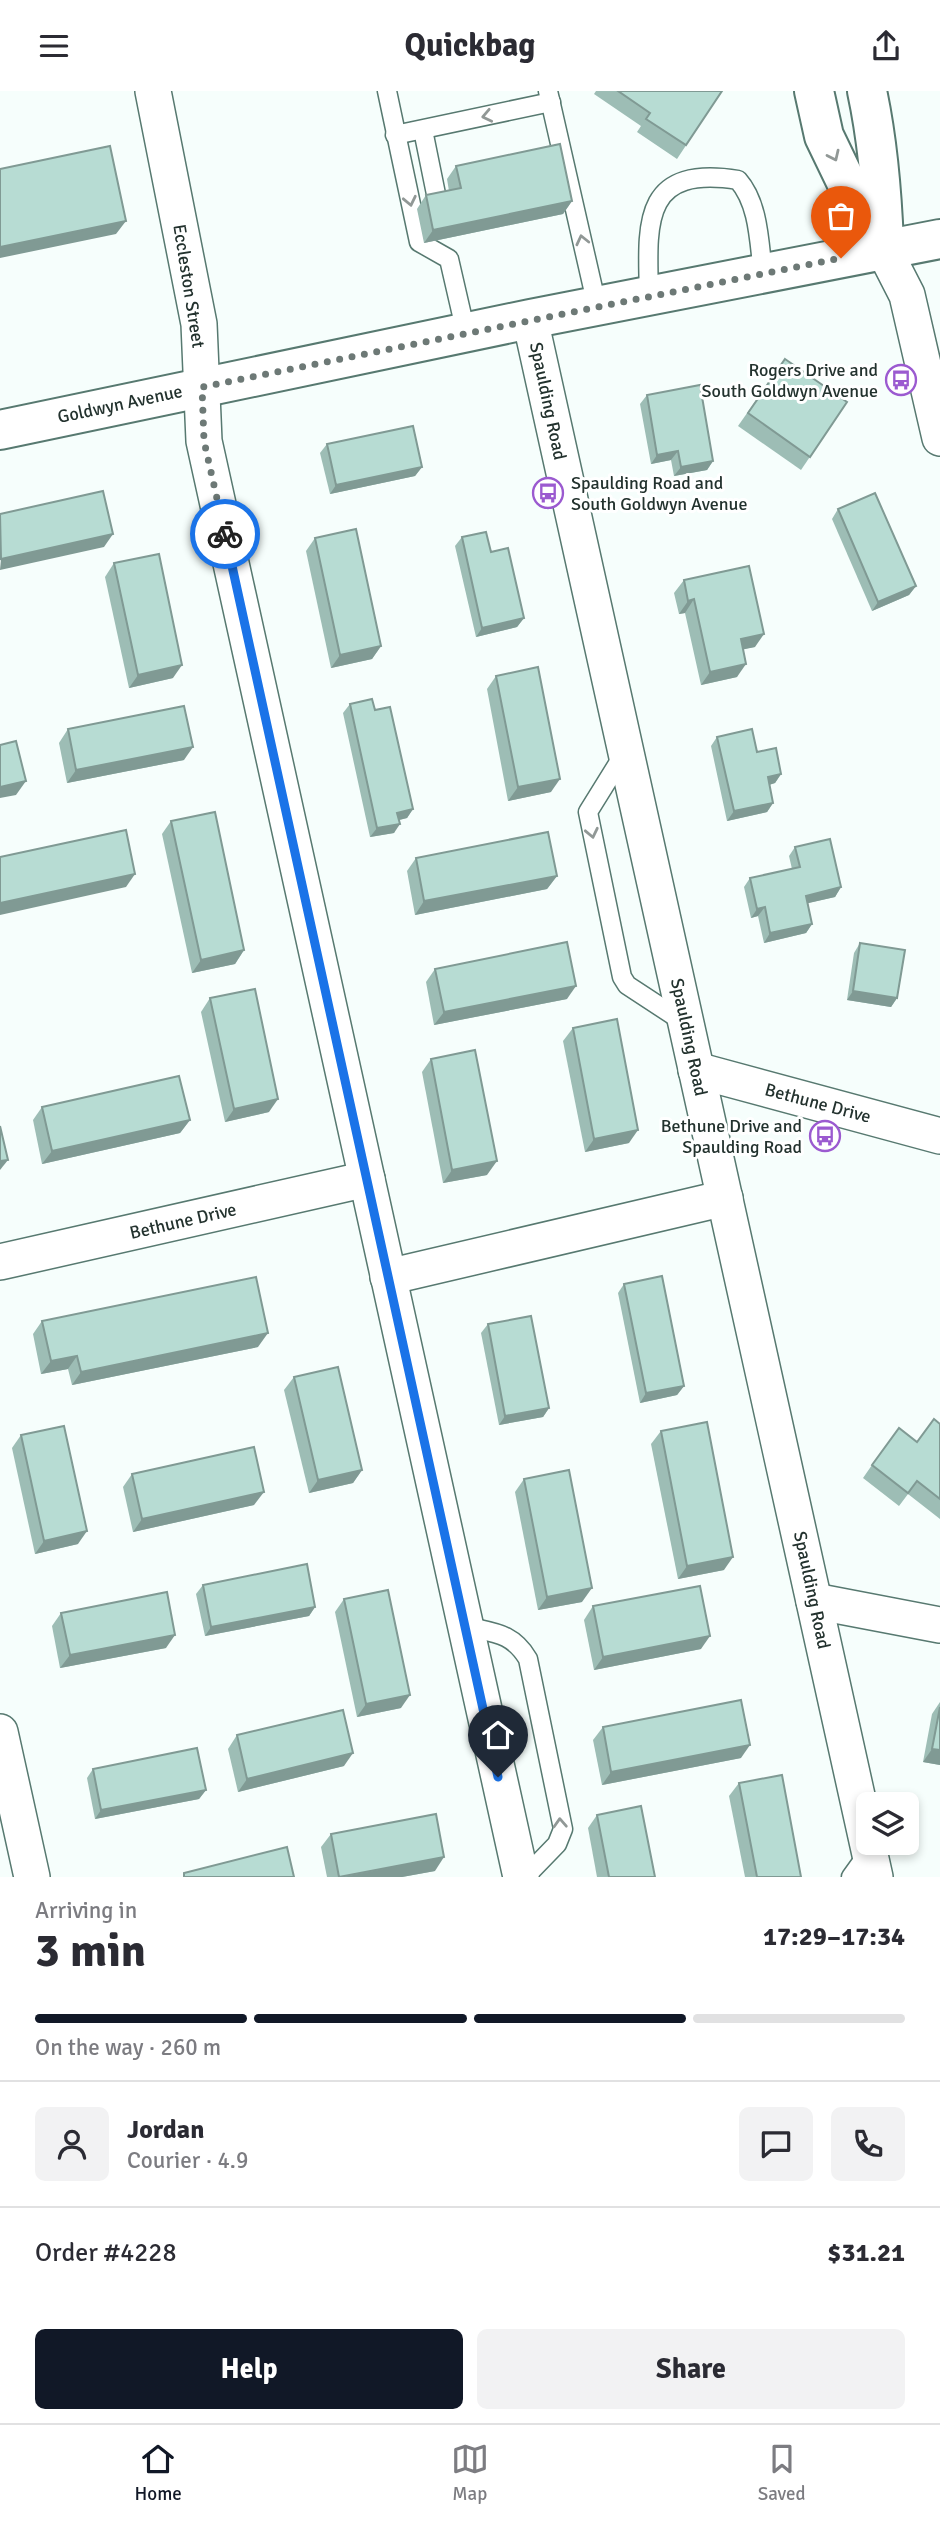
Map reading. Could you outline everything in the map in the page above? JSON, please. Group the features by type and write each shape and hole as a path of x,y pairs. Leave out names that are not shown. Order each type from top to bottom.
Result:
{"street":[{"name":"Eccleston Street","path":"153,91 199,324 204,441 465,1626 523,1877"},
{"path":"814,91 824,136 906,295 940,438"},
{"path":"867,91 878,153 884,250"},
{"name":"Goldwyn Avenue","path":"0,430 530,319 940,239"},
{"name":"Spaulding Road","path":"530,319 814,1601 865,1869"},
{"name":"Bethune Drive","path":"696,1070 940,1136"},
{"name":"Bethune Drive","path":"0,1262 367,1179"},
{"path":"388,1277 725,1198"},
{"path":"814,1601 940,1625"},
{"path":"0,1734 32,1877"}],"lane":[{"path":"387,91 419,243 449,259"},
{"path":"395,135 549,97 597,306"},
{"path":"423,130 438,204"},
{"path":"649,295 648,240 652,212 663,193 684,180 712,176 738,180 748,192 763,273"},
{"path":"445,239 466,333"},
{"path":"625,751 588,811 622,977 627,985 686,1024"},
{"path":"465,1626 507,1636 521,1648 528,1659 563,1829 558,1844 523,1877"}],"building":[{"path":"618,91 722,91 686,145 646,119 650,113"},
{"path":"560,144 572,201 433,230 426,195 461,188 456,166"},
{"path":"110,146 126,221 0,247 0,169"},
{"path":"785,359 847,402 810,457 748,413"},
{"path":"700,385 713,461 681,467 678,451 657,455 647,395"},
{"path":"413,426 422,467 336,485 327,444"},
{"path":"103,491 113,534 1,559 0,514"},
{"path":"875,493 916,586 878,602 838,509"},
{"path":"356,529 381,646 340,655 315,538"},
{"path":"486,532 491,552 508,548 524,618 482,628 462,537"},
{"path":"159,554 182,665 138,675 114,563"},
{"path":"749,566 764,634 741,639 746,664 710,672 694,599 688,601 684,580"},
{"path":"538,667 560,779 518,787 496,676"},
{"path":"372,699 375,710 390,707 413,809 397,813 400,824 377,828 350,704"},
{"path":"184,706 193,747 76,770 68,729"},
{"path":"752,729 757,752 776,748 781,774 768,777 773,803 734,811 717,737"},
{"path":"16,741 26,781 0,787 0,745"},
{"path":"215,812 244,950 201,960 171,821"},
{"path":"126,830 135,874 0,903 0,857"},
{"path":"548,832 557,876 424,901 416,858"},
{"path":"830,839 841,887 806,896 812,924 770,933 765,907 757,909 750,878 800,867 795,847"},
{"path":"567,942 576,986 444,1012 435,969"},
{"path":"860,943 905,950 897,998 853,991"},
{"path":"255,989 278,1099 234,1109 210,998"},
{"path":"617,1019 638,1130 594,1139 573,1028"},
{"path":"475,1050 497,1161 452,1170 431,1059"},
{"path":"179,1076 190,1120 52,1151 42,1107"},
{"path":"0,1126 8,1160 0,1161"},
{"path":"662,1276 684,1386 646,1393 624,1284"},
{"path":"256,1277 268,1333 81,1372 77,1356 51,1361 42,1321"},
{"path":"531,1316 549,1408 505,1416 488,1324"},
{"path":"338,1367 362,1470 318,1480 294,1377"},
{"path":"934,1419 940,1424 940,1499 917,1481 908,1493 872,1465 899,1428 917,1442"},
{"path":"707,1422 733,1557 687,1566 661,1431"},
{"path":"64,1426 87,1531 44,1541 21,1435"},
{"path":"254,1447 264,1492 142,1519 132,1474"},
{"path":"569,1470 592,1588 547,1597 524,1479"},
{"path":"307,1564 315,1607 211,1627 203,1585"},
{"path":"700,1586 710,1636 603,1657 593,1606"},
{"path":"388,1590 410,1695 366,1704 344,1599"},
{"path":"167,1592 175,1635 70,1655 61,1613"},
{"path":"741,1700 750,1745 611,1772 603,1727"},
{"path":"940,1707 940,1750 932,1749"},
{"path":"343,1710 353,1753 247,1779 237,1735"},
{"path":"197,1748 206,1790 101,1810 93,1769"},
{"path":"782,1775 801,1877 757,1877 739,1783"},
{"path":"641,1806 655,1877 609,1877 597,1815"},
{"path":"436,1814 444,1857 339,1877 331,1834"},
{"path":"287,1847 294,1877 184,1877 184,1873"}],"way so far":[{"path":"225,534 204,441 202,387 841,258"}],"place":[{"name":"Rogers Drive and South Goldwyn Avenue","path":"901,380"},
{"name":"Spaulding Road and South Goldwyn Avenue","path":"548,493"},
{"name":"Bethune Drive and Spaulding Road","path":"825,1136"}],"route":[{"path":"225,534 498,1777"}]}
